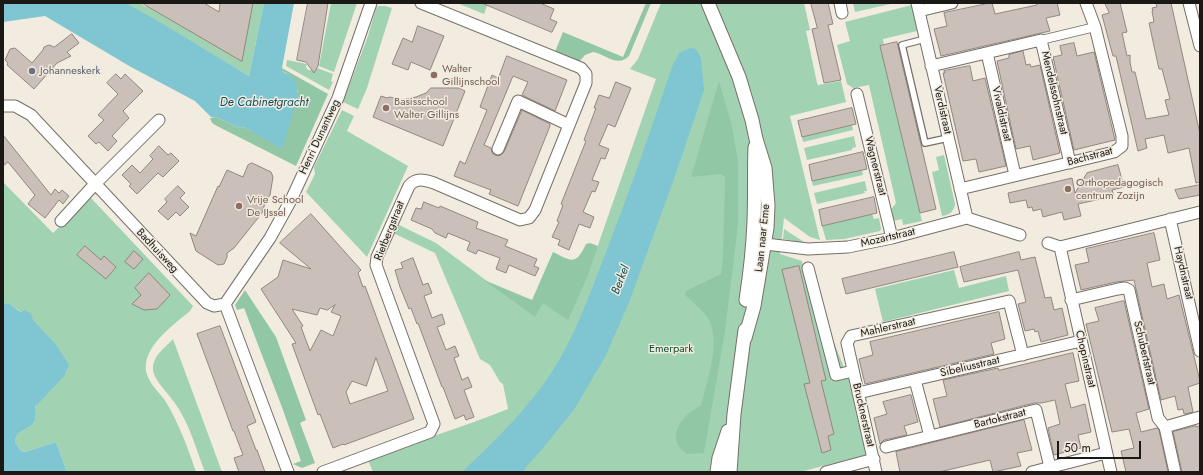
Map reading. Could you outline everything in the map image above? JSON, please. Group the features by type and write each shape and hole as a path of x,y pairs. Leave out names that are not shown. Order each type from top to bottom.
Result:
{"street":[{"name":"Henri Dunantweg","path":"226,304 270,238 290,200 338,98 372,3"},
{"name":"Rietbergstraat","path":"323,472 430,432 434,424 376,266 377,257 409,186 415,181 422,180 434,183 520,220 529,218 536,210 586,83 586,74 581,68 421,3"},
{"name":"Laan naar Eme","path":"708,3 739,77 765,168 767,188 768,216 758,243 754,306 745,338 734,414 730,472"},
{"path":"918,7 952,3"},
{"name":"Bachstraat","path":"960,189 1114,152 1122,146 1122,136 1095,27 1086,3"},
{"path":"1189,3 1200,46"},
{"name":"Verdistraat","path":"918,7 967,218"},
{"path":"1041,40 1095,27"},
{"name":"Mendelssohnstraat","path":"931,66 1041,40 1070,163"},
{"name":"Vivaldistraat","path":"987,53 1015,175"},
{"name":"Wagnerstraat","path":"857,94 892,238"},
{"path":"498,148 518,101 569,125"},
{"name":"Badhuisweg","path":"3,106 15,106 31,115 207,303 214,306 226,304"},
{"path":"61,221 95,184 159,120"},
{"path":"1048,243 1060,247 1200,212"},
{"path":"967,218 1020,235"},
{"name":"Mozartstraat","path":"758,243 808,249 859,245 892,238 967,218"},
{"name":"Haydnstraat","path":"1170,219 1200,351"},
{"name":"Chopinstraat","path":"1060,247 1110,472"},
{"path":"808,268 836,375 854,371"},
{"name":"Schubertstraat","path":"1072,300 1118,289 1125,288 1129,290 1158,418 1165,427 1175,472"},
{"name":"Mahlerstraat","path":"854,371 847,343 851,336 1009,301 1023,355"},
{"path":"226,304 288,472"},
{"name":"Sibeliusstraat","path":"858,393 1081,342"},
{"name":"Brucknerstraat","path":"854,371 876,472"},
{"path":"915,380 930,436"},
{"name":"Bartokstraat","path":"886,447 1036,410 1050,468"},
{"name":"Laan naar Eme","path":"717,472 734,414"},
{"path":"1165,427 1200,417"},
{"path":"1032,472 1106,452"},
{"name":"Brucknerstraat","path":"826,472 874,459"}],"lane":[{"path":"925,39 902,45 925,143 948,138"}],"green space":[{"path":"126,3 140,3 151,8 241,60 253,3 264,3 249,76"},
{"path":"331,3 357,3 334,72 319,66"},
{"path":"457,3 488,3 484,14"},
{"path":"646,3 651,3 629,56 625,59 616,61 593,52 585,55 579,62 555,52 563,32 623,57"},
{"name":"Emerpark","path":"661,3 804,3 810,30 806,31 817,83 818,85 841,81 846,102 790,116 820,240 810,237 784,218 780,254 802,261 803,267 848,377 866,455 800,472 373,472 368,460 508,409 503,384 500,382 490,365 480,359 435,253 393,233 397,224 436,243 499,290 534,303 568,265 597,248 656,79 630,69 638,59"},
{"path":"853,3 895,3 855,12"},
{"path":"912,5 917,31 883,39 884,45 880,46 922,221 903,225 902,219 893,221 890,211 896,203 869,85 853,88 847,84 837,45 850,41 845,22"},
{"path":"378,6 392,8 367,88 358,109 343,102"},
{"path":"287,60 307,64 306,67 308,70 314,70 317,68 333,74 331,81 333,82 329,90 286,66"},
{"path":"282,68 328,94 296,166 217,126 212,123 210,118 216,117 240,128 244,127 253,132 292,113 298,91 286,73 282,71"},
{"path":"719,81 732,126 738,162 738,224 725,331 704,453 687,454 681,449 676,441 676,432 685,417 701,405 712,364 714,342 713,331 706,315 685,295 686,291 721,274 723,258 725,177 721,174 691,177"},
{"path":"342,110 354,116 347,131 408,166 367,257 306,192 315,174 314,167"},
{"path":"852,125 853,130 803,142 802,137"},
{"path":"854,136 856,147 852,148 852,150 807,160 804,148"},
{"path":"944,155 955,204 951,213 942,216 932,172 939,170 936,157"},
{"path":"862,170 863,175 813,186 812,181"},
{"path":"865,181 867,191 864,191 865,193 817,204 814,193"},
{"path":"3,182 53,233 90,197 193,306 190,311 165,332 158,340 147,359 146,369 149,379 166,402 175,419 196,472 67,472 56,442 25,452 21,451 15,442 18,434 33,424 35,420 35,407 39,402 39,328 27,316 3,303"},
{"path":"872,214 874,219 879,218 880,231 844,239 826,240 822,226"},
{"path":"784,229 804,242 804,243 783,239"},
{"path":"590,243 598,246 588,275 568,320 543,303 535,317 484,280 532,300 553,252 564,258 572,260 579,256 586,244"},
{"path":"954,270 959,288 1006,276 1009,291 883,322 875,289"},
{"path":"245,290 276,337 306,420 300,423 315,463 302,468 293,464 301,461 244,308 237,310 235,305"},
{"path":"173,339 222,472 205,472 184,418 155,377 153,369 155,360"}],"water":[{"name":"De Cabinetgracht","path":"3,3 126,3 249,76 264,3 294,3 282,71 294,79 298,96 282,149 244,127 240,128 216,117 211,117 195,101 131,67 45,16 3,22"},
{"name":"Berkel","path":"690,48 696,49 701,58 704,90 674,179 628,305 605,357 575,408 522,472 462,472 504,431 530,401 554,369 563,353 580,317 614,232 672,67 679,53"},
{"path":"3,303 9,304 21,312 25,310 31,314 33,320 57,346 69,365 64,376 35,407 35,420 33,424 18,434 15,442 21,451 25,452 56,442 67,472 3,472"}],"building":[{"path":"142,3 204,3 219,12 220,3 253,3 242,61"},
{"path":"308,3 328,3 318,66 314,73 306,62 297,60"},
{"path":"482,3 540,3 554,9 550,19 557,22 552,32"},
{"path":"811,3 828,3 833,24 828,25 841,80 824,83 812,29 817,28"},
{"path":"992,3 995,14 1037,5 1036,3 1057,3 1060,15 1046,18 1050,31 941,56 934,29 947,26 944,13"},
{"path":"1105,3 1120,3 1127,32 1122,33 1127,56 1130,55 1132,72 1135,72 1146,119 1169,115 1165,100 1170,99 1162,69 1159,69 1149,23 1154,22 1152,8 1157,7 1156,3 1171,3 1200,134 1200,182 1196,183 1189,148 1168,153 1164,135 1145,139 1147,148 1138,151 1116,56 1113,56 1102,15 1109,13"},
{"path":"418,26 444,36 430,70 411,62 408,70 392,64 403,38 412,42"},
{"name":"Johanneskerk","path":"72,34 79,43 67,52 71,56 57,63 34,89 7,65 8,63 5,60 10,49 15,48 32,63 44,47 49,45 54,47"},
{"path":"897,42 936,209 920,213 880,46"},
{"path":"1074,43 1077,56 1094,52 1115,140 1074,150 1053,57 1062,55 1060,46"},
{"path":"1023,51 1026,65 1030,64 1031,67 1040,65 1060,153 1033,160 1030,146 1016,149 997,61 1009,58 1009,55"},
{"path":"507,56 567,80 555,111 522,95 528,82 513,76 484,145 491,148 492,153 495,155 499,156 504,152 522,110 550,124 518,206 489,194 491,190 454,176 460,161 465,164 487,110 480,107 492,75 498,78"},
{"path":"970,66 973,81 985,78 1006,166 979,172 976,159 963,161 943,73 945,73 944,71"},
{"path":"116,74 121,79 125,74 143,91 123,111 129,118 112,136 117,141 108,151 99,142 96,144 88,136 104,120 98,115 118,94 107,83"},
{"path":"616,82 631,88 615,127 608,124 599,145 609,149 605,159 601,158 592,180 599,182 595,192 592,191 583,212 594,217 590,228 579,224 569,250 558,245 560,240 552,237 559,222 557,221 563,205 561,204 586,141 584,140 596,108 594,108 599,95 609,98"},
{"path":"431,88 459,88 465,91 443,146 373,117 381,96 402,100 426,93"},
{"path":"852,108 856,124 802,137 798,121"},
{"path":"3,135 51,195 55,189 59,193 62,190 69,196 63,204 59,200 45,218 28,204 35,195 8,162 3,166"},
{"path":"159,146 168,155 171,153 179,161 163,177 158,173 137,194 129,186 131,184 122,175 132,165 140,173 153,159 150,156"},
{"path":"863,152 867,169 812,181 809,165"},
{"path":"252,163 271,172 273,177 270,195 266,200 262,213 234,248 227,253 224,264 218,265 196,251 190,233 196,236 218,186 219,187 227,170 243,177 248,165"},
{"path":"1118,165 1124,187 1112,190 1114,196 1078,204 1081,216 1064,220 1062,212 1043,217 1041,209 1033,211 1032,207 1028,208 1026,200 1010,203 1008,193 1072,178 1075,193 1087,173"},
{"path":"1200,185 1200,195 1179,199 1175,190"},
{"path":"178,186 185,193 180,198 189,207 180,216 176,212 168,220 158,211 167,202 165,199"},
{"path":"874,197 877,213 822,226 819,210"},
{"path":"424,202 439,208 440,206 478,222 476,228 508,240 505,246 537,259 534,266 539,268 535,276 509,265 506,273 496,269 500,258 478,250 476,254 467,250 470,242 448,233 446,238 435,233 432,229 411,220 416,208 421,209"},
{"path":"311,214 361,270 358,273 363,287 365,286 414,419 333,448 320,414 318,415 292,344 296,343 261,289 278,277 283,260 311,269 280,243","holes":["335,305 331,312 341,316 333,336 321,330 310,351 301,327 303,326 292,309 317,315 320,308 327,310","376,358 388,391 350,404 346,392 352,381 366,386"]},
{"path":"1154,233 1160,260 1147,263 1152,287 1164,284 1167,299 1179,295 1200,381 1200,383 1188,387 1193,412 1184,414 1183,409 1178,410 1175,396 1161,400 1134,280 1116,282 1081,290 1075,265 1089,262 1086,249"},
{"path":"85,246 101,260 104,256 116,267 106,279 77,255"},
{"path":"134,251 143,259 134,269 125,262"},
{"path":"954,252 958,267 846,294 842,279"},
{"path":"1019,252 1021,260 1035,257 1045,298 1051,297 1054,310 1062,308 1068,335 1041,342 1038,331 1035,332 1034,329 1025,331 1018,304 1026,302 1018,270 964,282 960,267"},
{"path":"413,258 423,285 428,283 432,293 424,296 432,318 442,314 445,324 437,327 446,350 455,346 459,356 454,358 462,380 468,377 472,387 464,390 474,417 466,420 464,415 455,419 418,323 417,324 411,308 409,309 400,287 395,270 403,268 401,263"},
{"path":"799,266 826,380 821,381 834,434 828,436 831,450 822,453 804,384 810,383 782,270"},
{"path":"149,273 170,295 157,309 144,310 132,304 141,295 135,288"},
{"path":"1124,301 1149,409 1136,413 1141,432 1157,428 1159,430 1168,472 1126,472 1121,451 1134,448 1129,429 1112,432 1086,324 1099,321 1095,308"},
{"path":"999,312 1005,339 991,343 994,354 865,384 859,359 873,355 870,342"},
{"path":"220,326 256,422 247,426 265,472 239,472 234,458 243,455 197,334"},
{"path":"1073,353 1079,381 1065,384 1071,408 1085,404 1091,432 1078,435 1081,448 1054,455 1048,428 1060,424 1055,400 1034,403 940,427 933,399 947,396 943,380 998,368 999,370"},
{"path":"911,395 918,422 904,426 907,435 884,440 880,444 874,418 887,414 883,402"},
{"path":"1024,420 1032,450 1017,453 1021,466 993,472 990,460 939,472 900,472 896,452"},
{"path":"1200,426 1200,472 1182,472 1173,432"}],"place":[{"name":"Johanneskerk","path":"32,71"},
{"name":"Walter Gillijnschool","path":"434,75"},
{"name":"Basisschool Walter Gillijns","path":"386,108"},
{"name":"Orthopedagogisch centrum Zozijn","path":"1068,189"},
{"name":"Vrije School De IJssel","path":"239,206"}]}
